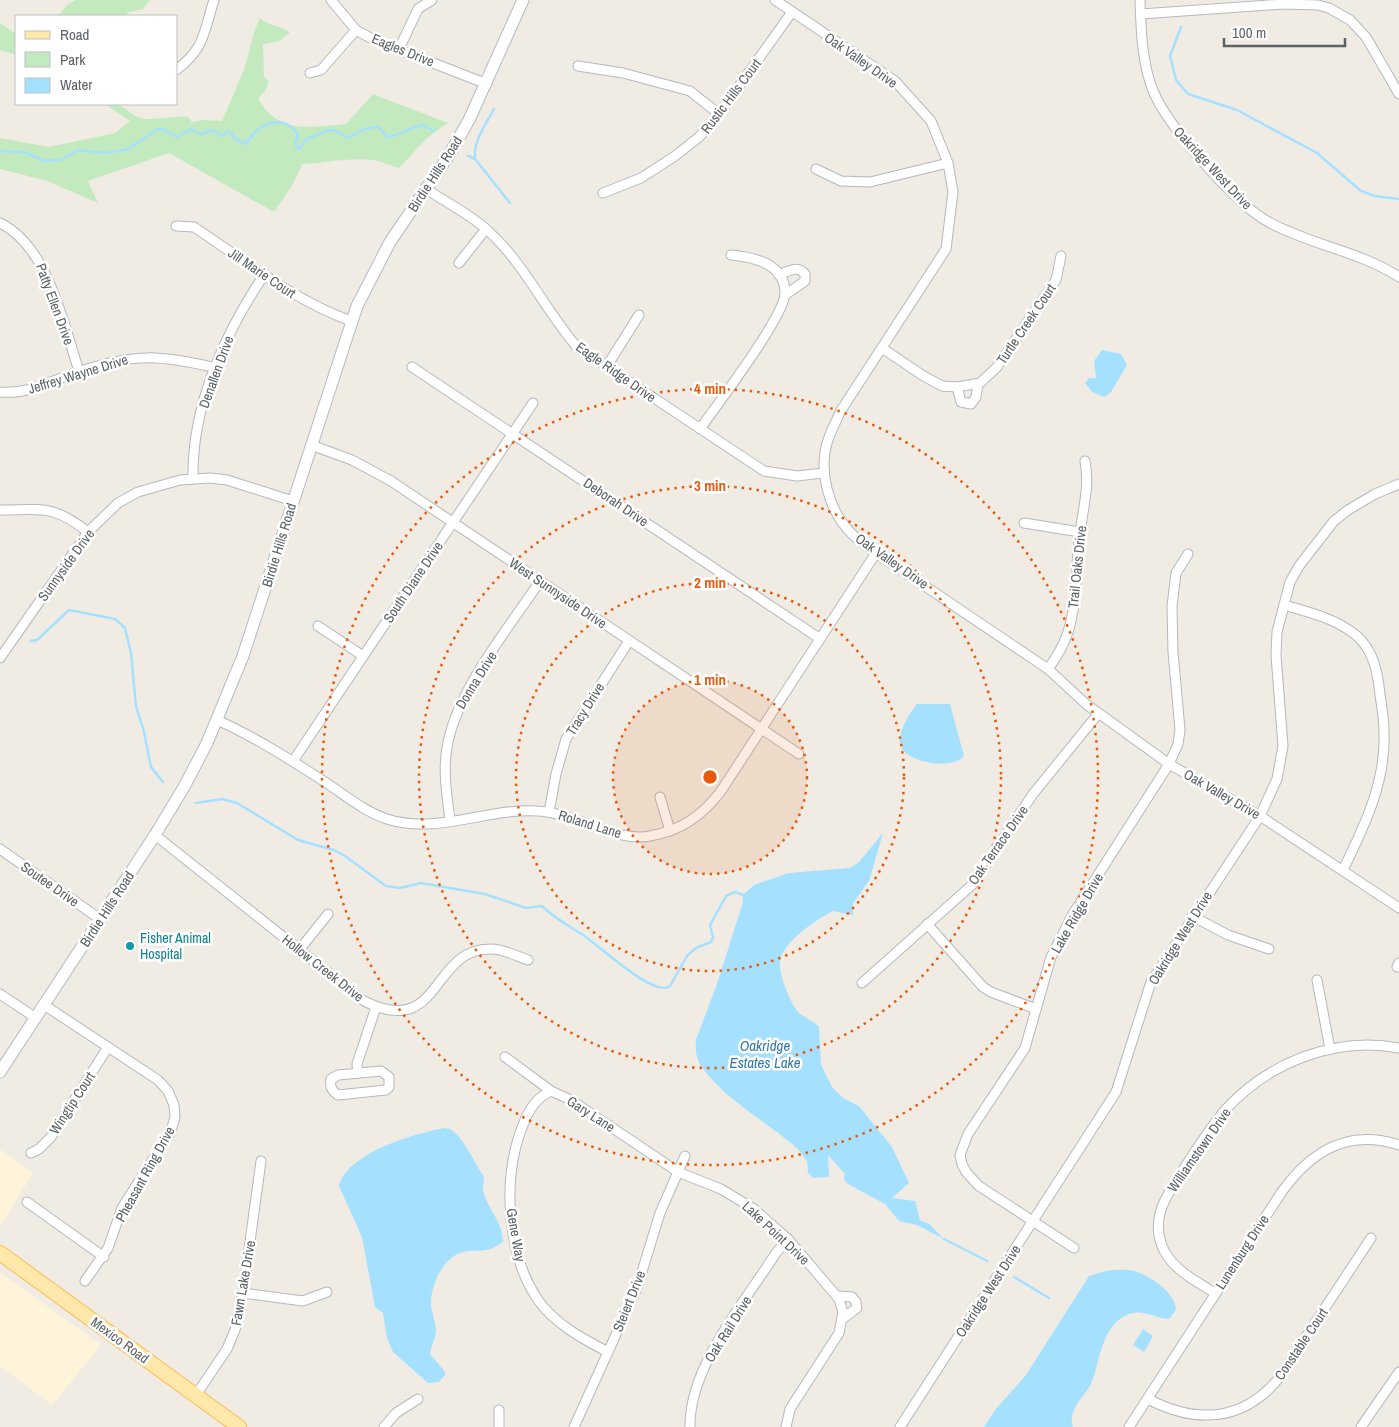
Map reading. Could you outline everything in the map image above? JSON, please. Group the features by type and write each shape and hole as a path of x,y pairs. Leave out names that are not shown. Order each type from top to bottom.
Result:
{"main road":[{"name":"Birdie Hills Road","path":"0,1072 155,835 184,787 217,720 243,656 350,321 380,260 449,155 487,84 523,0"},
{"name":"Mexico Road","path":"0,1253 239,1427"}],"street":[{"path":"178,68 200,48 214,0"},
{"name":"Eagles Drive","path":"331,0 356,30 487,84"},
{"path":"399,49 418,9 432,0"},
{"name":"Oak Valley Drive","path":"775,0 895,81 931,121 948,163 953,192 946,249 840,412 828,438 823,473 828,492 844,523 852,534 876,552 1048,669 1098,714 1169,764 1260,816 1399,908"},
{"name":"Oakridge West Drive","path":"1140,0 1148,76 1164,112 1238,198 1252,211 1290,232 1371,261 1399,277"},
{"path":"1140,14 1283,2 1318,5 1350,20 1366,37 1399,94"},
{"name":"Rustic Hills Court","path":"603,192 641,178 675,156 699,137 720,114 792,12"},
{"path":"310,73 321,70 356,30"},
{"path":"578,66 623,73 690,91 720,114"},
{"path":"816,169 841,181 870,182 948,163"},
{"name":"Eagle Ridge Drive","path":"426,188 486,229 511,256 558,325 577,347 700,430 772,474 797,476 823,473"},
{"name":"Patty Ellen Drive","path":"0,223 18,234 38,259 79,371"},
{"name":"Jill Marie Court","path":"176,226 194,227 316,308 350,321"},
{"path":"460,263 486,229"},
{"path":"731,255 754,257 772,267 780,275 785,295"},
{"name":"Turtle Creek Court","path":"957,387 961,402 971,404 976,397 978,384 997,367 1056,280 1061,256"},
{"path":"700,430 775,320 785,295 805,281 805,274 800,270 795,269 780,275"},
{"name":"Denallen Drive","path":"193,477 194,446 197,430 216,368 236,319 264,275"},
{"path":"607,366 639,315"},
{"path":"882,348 922,376 942,386 957,387 978,384"},
{"name":"Jeffrey Wayne Drive","path":"0,392 16,392 34,388 79,371 114,361 154,356 174,358 216,368"},
{"name":"Deborah Drive","path":"412,366 819,638"},
{"name":"South Diane Drive","path":"293,762 533,403"},
{"name":"West Sunnyside Drive","path":"311,445 368,467 798,754"},
{"name":"Trail Oaks Drive","path":"1048,669 1060,652 1068,631 1080,532 1088,486 1085,460"},
{"name":"Sunnyside Drive","path":"0,658 88,532 118,503 138,492 193,477 227,480 292,501"},
{"name":"Oakridge West Drive","path":"900,1427 1116,1092 1150,982 1260,816 1277,779 1283,746 1276,655 1277,632 1290,582 1323,532 1348,510 1375,494 1399,484"},
{"path":"0,510 31,508 55,511 88,532"},
{"path":"1024,523 1080,532"},
{"name":"Roland Lane","path":"217,720 293,762 386,819 413,824 450,821 509,812 549,812 623,835 648,837 670,831 699,816 711,805 876,552"},
{"name":"Lake Ridge Drive","path":"1074,1248 979,1186 966,1172 960,1155 968,1134 1025,1048 1051,957 1073,914 1169,764 1178,744 1180,730 1173,652 1172,606 1176,573 1188,554"},
{"name":"Donna Drive","path":"450,821 445,775 447,743 455,713 471,684 540,581"},
{"path":"1284,605 1333,621 1357,636 1367,647 1377,673 1384,732 1382,761 1376,792 1366,824 1343,870"},
{"path":"318,626 363,656"},
{"name":"Tracy Drive","path":"549,812 556,774 566,739 629,641"},
{"name":"Oak Terrace Drive","path":"862,983 973,884 1033,794 1098,714"},
{"path":"660,797 670,831"},
{"name":"Hollow Creek Drive","path":"155,835 364,1001 376,1007 390,1010 416,1006 428,999 448,968 467,954 492,949 528,960"},
{"name":"Soutee Drive","path":"0,849 100,919"},
{"path":"300,950 328,914"},
{"path":"1192,916 1228,935 1269,949"},
{"path":"927,924 983,987 997,995 1036,1009"},
{"path":"1317,980 1330,1050"},
{"path":"0,994 36,1018"},
{"name":"Pheasant Ring Drive","path":"44,1005 164,1086 174,1105 176,1117 171,1131 122,1208 104,1257 85,1282"},
{"path":"358,1073 357,1064 376,1007"},
{"name":"Williamstown Drive","path":"1215,1293 1180,1270 1169,1260 1162,1247 1158,1224 1164,1199 1214,1124 1245,1091 1267,1075 1292,1062 1330,1050 1358,1045 1399,1048"},
{"name":"Wingtip Court","path":"31,1153 40,1149 50,1137 108,1047"},
{"name":"Gary Lane","path":"505,1057 551,1091 571,1100 678,1172"},
{"path":"358,1073 385,1073 389,1076 389,1087 381,1091 347,1094 338,1094 332,1091 331,1079 338,1075 358,1073"},
{"name":"Gene Way","path":"551,1091 543,1094 526,1118 510,1167 510,1200 517,1252 530,1286 548,1312 582,1338 608,1352"},
{"name":"Lunenburg Drive","path":"1129,1427 1281,1193 1308,1161 1327,1148 1349,1141 1373,1139 1399,1145"},
{"name":"Steiert Drive","path":"574,1427 637,1288 660,1214 684,1156"},
{"name":"Fawn Lake Drive","path":"196,1394 230,1342 235,1330 243,1293 261,1161"},
{"name":"Lake Point Drive","path":"678,1172 721,1188 741,1199 788,1239 837,1296 843,1312 835,1340 790,1409 786,1427"},
{"path":"28,1202 104,1257"},
{"name":"Constable Court","path":"1148,1399 1176,1412 1200,1416 1231,1412 1251,1403 1266,1392 1279,1378 1371,1238"},
{"name":"Oak Rail Drive","path":"690,1427 694,1395 708,1358 776,1254 788,1239"},
{"path":"243,1293 303,1301 327,1292"},
{"name":"Lake Point Drive","path":"837,1296 852,1297 856,1302 857,1308 854,1312 842,1319"},
{"path":"1360,1427 1399,1372"},
{"path":"384,1427 396,1413 418,1399"},
{"path":"499,1410 499,1427"}],"shaded area":[{"path":"0,1149 33,1173 0,1227"},
{"path":"0,1272 101,1345 52,1405 0,1366"}],"green space":[{"path":"76,0 150,0 143,9 127,13 127,15 59,15 67,5"},
{"path":"260,18 267,23 290,32 280,41 263,44 264,77 269,81 265,91 258,98 266,110 275,118 285,123 308,127 346,124 373,94 448,123 428,137 399,168 364,159 302,164 293,184 274,212 169,153 88,181 98,203 47,181 0,169 0,138 49,147 115,133 130,121 106,105 119,105 136,116 145,119 188,117 192,122 203,120 222,121 245,67 254,32"},
{"path":"0,23 15,33 15,55 0,50"}],"water":[{"path":"1102,350 1121,354 1127,365 1111,392 1104,397 1092,392 1085,383 1089,378 1096,378 1094,361"},
{"path":"917,704 950,704 964,756 959,760 943,764 915,758 903,750 900,745 900,739 903,726"},
{"name":"Oakridge Estates Lake","path":"883,833 869,881 853,903 853,915 833,911 810,925 787,946 782,954 780,966 787,992 797,1011 819,1027 821,1065 832,1087 843,1098 859,1106 892,1147 909,1183 892,1198 915,1201 920,1220 929,1224 944,1239 917,1225 899,1221 885,1204 848,1184 844,1180 845,1174 828,1155 829,1177 813,1178 808,1173 807,1161 798,1149 722,1089 701,1066 696,1053 696,1040 718,981 743,902 743,895 754,885 789,873 850,868 859,862"},
{"path":"445,1128 451,1130 461,1140 483,1175 483,1191 501,1228 503,1241 493,1248 463,1252 456,1255 449,1260 439,1273 431,1297 436,1332 430,1354 445,1372 445,1375 439,1382 428,1383 393,1352 387,1338 383,1313 375,1307 362,1237 339,1186 345,1174 368,1154 400,1140"},
{"path":"1131,1270 1141,1273 1167,1291 1175,1303 1176,1310 1169,1319 1142,1313 1132,1313 1119,1320 1113,1326 1104,1343 1093,1379 1075,1407 1072,1420 1073,1427 984,1427 995,1410 1026,1375 1089,1276 1106,1271"},
{"path":"1143,1329 1153,1336 1144,1352 1133,1345"}],"waterway":[{"path":"1181,27 1170,56 1176,80 1188,94 1237,110 1317,153 1361,191 1375,196 1399,199"},
{"path":"494,109 478,139 475,159 510,203"},
{"path":"0,151 25,152 44,161 60,160 78,150 106,153 128,149 158,129 163,129 177,137 191,129 201,134 212,130 222,136 227,132 231,132 235,139 246,144 263,126 278,122 292,128 298,135 295,144 299,149 307,139 326,131 335,130 348,138 362,130 374,127 379,127 387,137 423,125 434,131"},
{"path":"468,156 475,159"},
{"path":"31,641 37,640 69,610 115,619 125,628 131,653 136,706 144,732 151,767 163,782"},
{"path":"196,803 222,799 237,803 298,840 334,850 345,856 386,886 400,888 421,883 485,894 526,908 542,906 588,938 625,968 651,984 662,988 670,986 687,956 696,948 711,942 713,937 710,925 726,896 735,892 743,895"},
{"path":"944,1239 987,1261"},
{"path":"1014,1277 1049,1298"}],"place":[{"name":"Fisher Animal Hospital","path":"130,946"}]}
